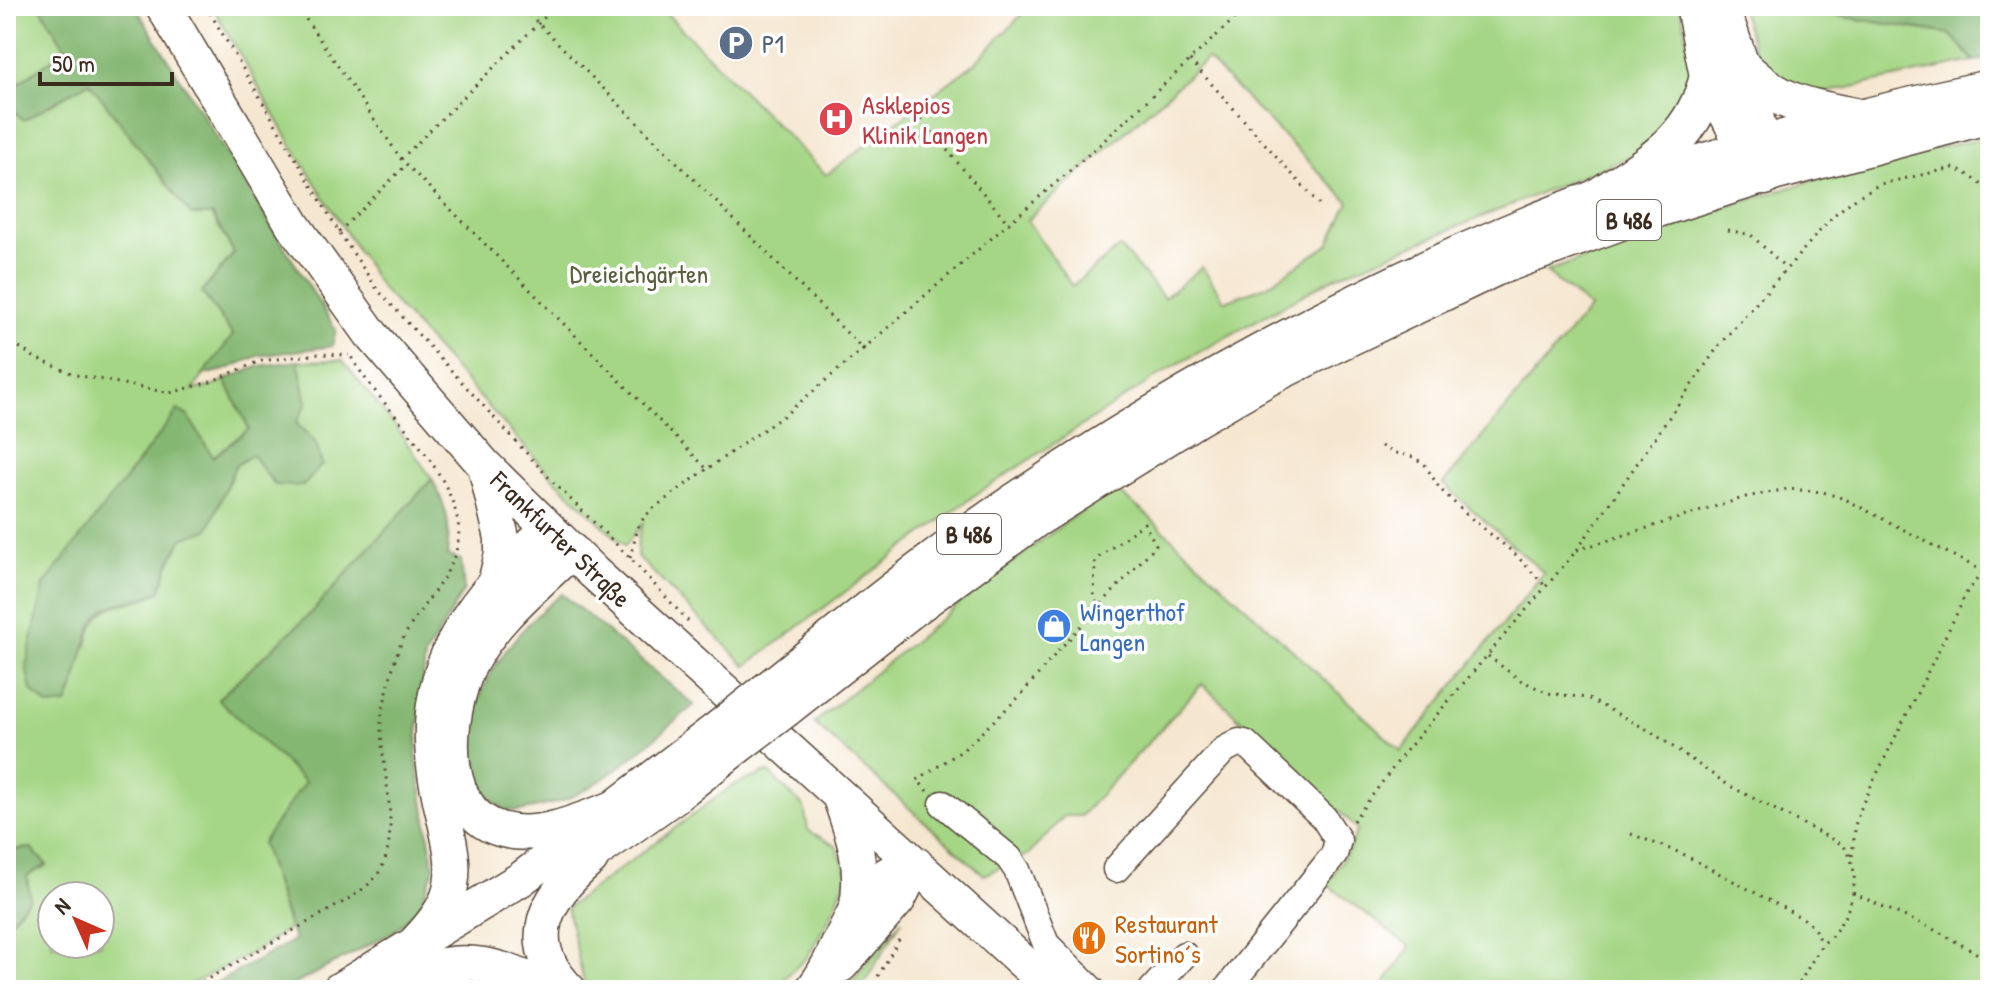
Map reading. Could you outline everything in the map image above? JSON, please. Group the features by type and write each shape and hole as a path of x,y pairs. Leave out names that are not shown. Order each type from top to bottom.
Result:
{"highway":[{"path":"1695,6 1758,155"},
{"path":"1599,197 1648,164 1679,138 1724,70 1720,6"},
{"path":"1724,70 1786,100 1854,117"}],"main road":[{"name":"Frankfurter Straße","path":"163,6 293,225 371,334 485,466 560,540 1054,990"},
{"name":"B 486","path":"339,990 394,972 492,922 609,843 727,738 776,700 914,609 1036,520 1116,468 1269,378 1495,269 1645,214 1758,155 1854,117 1990,87"},
{"name":"B 486","path":"776,700 901,584 1011,503 1184,394 1257,353 1465,251 1599,197 1758,155 1990,116"},
{"path":"485,466 502,538 496,579"},
{"path":"394,972 437,916 447,899 451,880 450,849 431,743 435,699 441,675 467,615 496,579 560,540"},
{"path":"560,540 520,600 470,664 456,703 452,743 454,777 464,799 476,814 491,825 514,832 565,825 620,806"},
{"name":"B 486","path":"394,972 620,806 727,738"},
{"path":"839,794 860,860 860,891 870,914"},
{"path":"569,990 549,965 543,936 545,922 560,888 609,843"},
{"path":"814,990 870,914 882,877 916,864"},
{"path":"870,914 923,899 945,898 960,903"},
{"name":"B 486","path":"394,972 438,965 479,964 510,970 551,990"}],"street":[{"path":"1116,869 1224,750 1239,742 1245,743 1324,818 1338,840 1338,849 1330,863 1226,990"},
{"path":"943,804 1009,858 1017,870 1046,944 1092,990"},
{"path":"1152,990 1184,955"}],"path":[{"path":"206,6 339,232 377,289 551,480"},
{"path":"297,6 401,159 707,469"},
{"path":"521,6 863,349"},
{"path":"401,159 556,6"},
{"path":"630,558 639,524 651,510 786,414 863,349 1095,149 1248,6"},
{"path":"1190,60 1319,204"},
{"path":"911,107 1009,224"},
{"path":"339,232 408,164"},
{"path":"1338,840 1405,752 1577,550 1720,344 1834,215 1880,184 1953,168 1969,175 1990,191"},
{"path":"1728,230 1751,235 1785,267"},
{"path":"6,338 35,358 76,375 170,393 210,382 260,361 319,354 350,355 361,374 421,447 455,508 459,527 455,554 449,570 403,638 381,720 389,820 388,851 382,869 371,882 347,900 188,990"},
{"path":"1381,446 1391,452 1414,457 1425,465 1440,489 1515,554 1546,587"},
{"path":"1577,550 1746,497 1788,489 1823,492 1845,499 1990,575"},
{"path":"943,804 917,780 963,750 1020,696 1059,650 1099,609 1156,545 1144,523 1095,560 1094,597 1099,609"},
{"path":"1795,990 1822,945 1834,933 1853,893 1852,856 1856,821 1865,798 1965,593 1990,563"},
{"path":"1487,655 1520,680 1548,693 1587,698 1650,731 1728,785 1764,806 1783,812 1833,838 1852,856"},
{"path":"1631,834 1683,854 1804,919 1814,928 1822,945"},
{"path":"1853,893 1939,932 1990,961"}],"green space":[{"path":"6,6 40,6 66,49 6,92"},
{"path":"40,6 135,6 336,330 332,346 257,356 225,370 203,375 233,335 202,292 234,253 213,215 191,215 89,82 24,120 6,104 6,92 66,49"},
{"name":"Dreieichgärten","path":"212,6 659,6 826,175 975,63 1030,6 1681,6 1692,74 1687,107 1641,152 1337,276 1172,367 975,495 746,666 637,556 638,538 644,522 625,546 553,478 381,288 294,149","holes":["1207,59 1349,202 1328,245 1266,286 1225,301 1202,267 1164,298 1120,247 1072,286 1027,220"]},
{"path":"1740,6 1776,6 1950,34 1974,61 1820,94 1785,88 1755,52"},
{"path":"1776,6 1990,6 1990,59 1974,61 1950,34"},
{"path":"89,82 191,215 212,215 234,253 202,292 233,336 193,390 214,386 225,380 249,429 212,457 188,416 44,585 87,646 91,630 104,611 159,592 182,538 192,536 229,482 235,466 252,455 275,485 316,443 296,423 307,402 298,361 342,360 396,427 432,479 310,614 219,698 306,781 262,843 289,928 257,950 180,990 6,990 6,926 30,898 27,876 31,848 6,851 6,104 25,119"},
{"path":"1990,136 1990,990 1380,990 1410,947 1327,884 1358,829 1202,684 1081,816 1064,816 1029,854 984,875 814,723 997,573 1113,488 1146,514 1401,751 1544,573 1443,484 1590,308 1546,272 1711,212 1866,164"},
{"path":"298,361 307,403 296,423 316,443 322,465 303,486 275,485 252,455 235,466 208,530 182,539 168,566 160,592 112,606 99,615 87,638 67,704 48,706 31,690 26,666 44,585 178,410 188,416 213,457 249,429 225,380 260,366"},
{"path":"432,479 447,516 447,555 461,560 464,590 425,656 416,756 434,869 419,907 395,931 284,990 204,990 294,940 262,843 305,782 218,699 310,614"},
{"path":"562,594 694,705 633,756 584,790 556,803 511,811 492,800 479,780 471,749 472,724 491,673 524,628"},
{"path":"768,772 804,807 808,830 836,846 848,874 829,919 807,957 772,990 602,990 584,983 567,908 732,786"},
{"path":"31,848 47,865 27,876 30,898 6,926 6,851"},
{"path":"902,920 860,990 846,990"}],"place":[{"name":"P1","path":"736,43"},
{"name":"Asklepios Klinik Langen","path":"836,119"},
{"name":"Wingerthof Langen","path":"1054,626"},
{"name":"Restaurant Sortino´s","path":"1089,938"}]}
